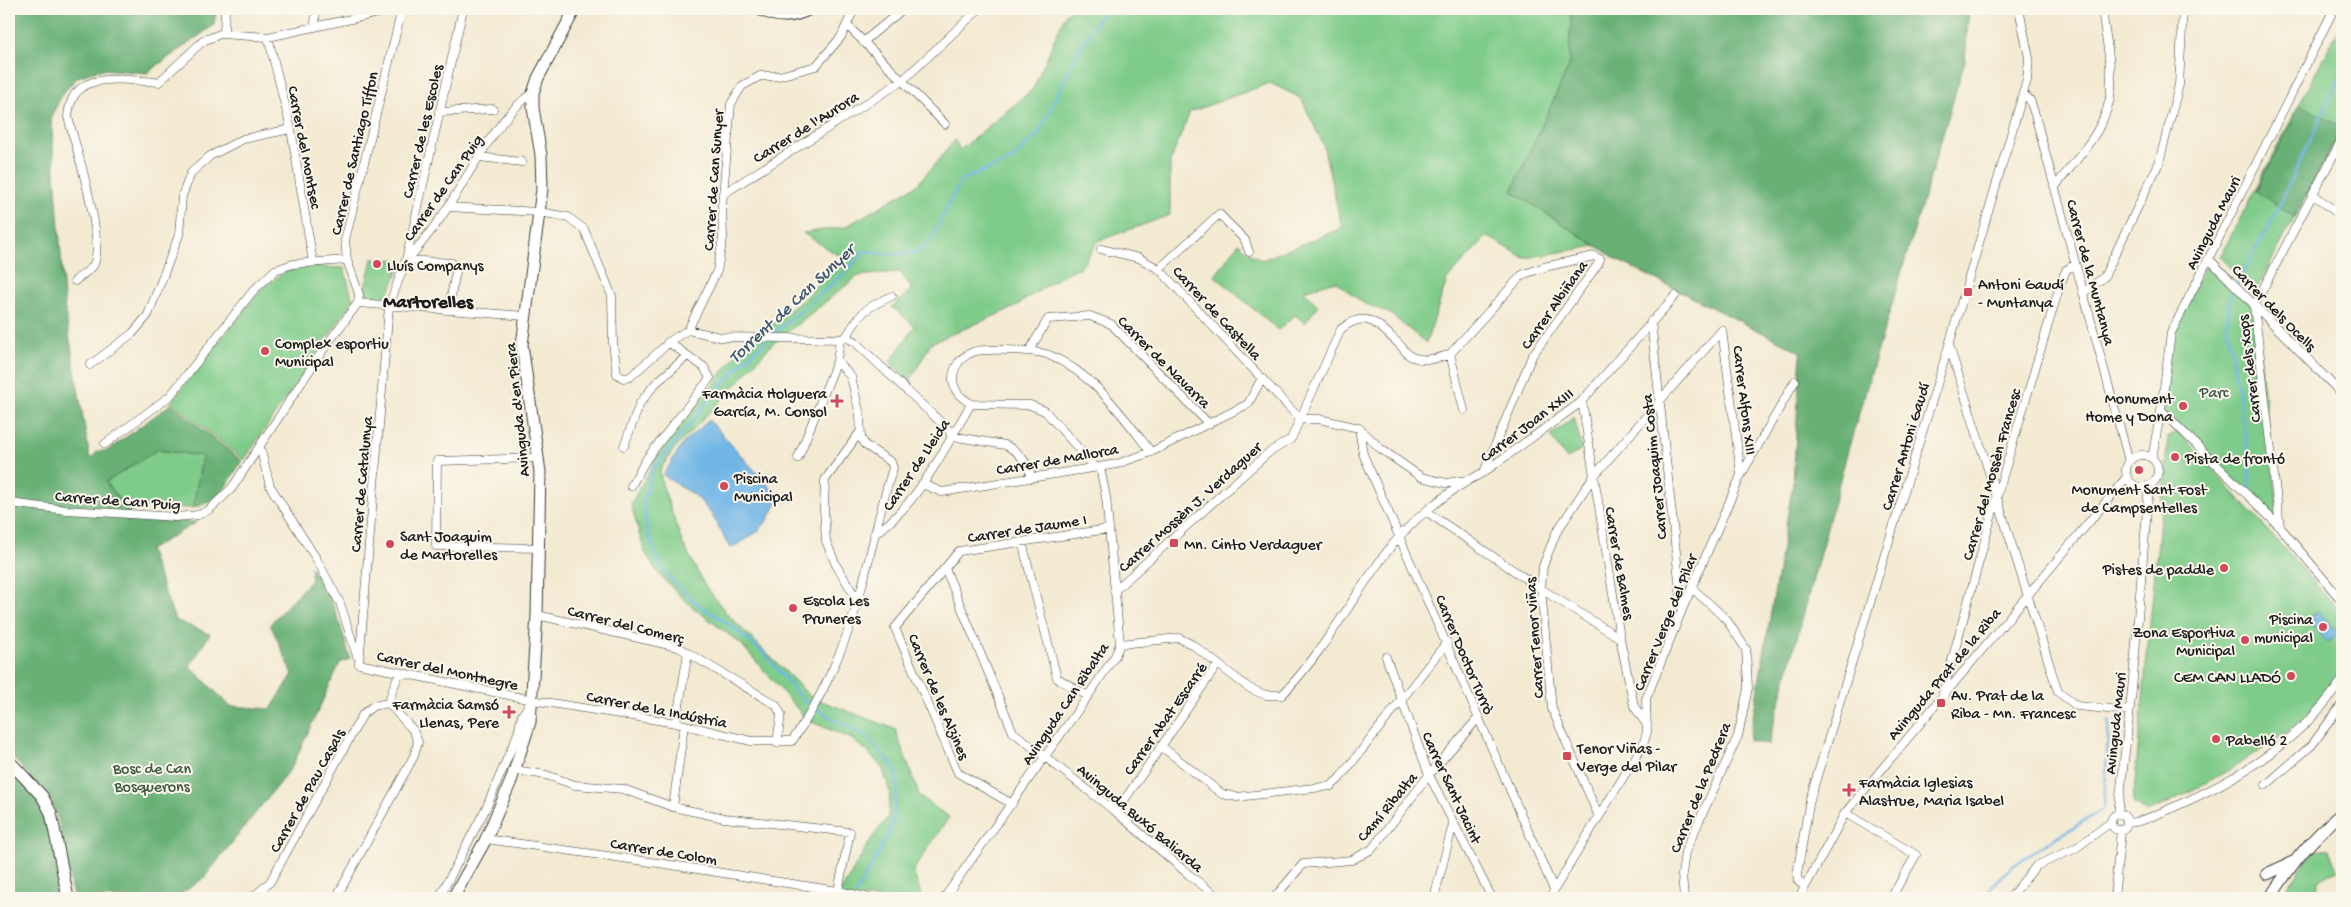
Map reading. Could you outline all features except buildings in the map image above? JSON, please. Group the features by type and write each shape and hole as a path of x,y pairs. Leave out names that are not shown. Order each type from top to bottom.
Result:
{"street":[{"path":"224,34 225,9"},
{"path":"315,25 316,9"},
{"path":"75,281 93,265 96,255 94,218 68,117 71,101 82,86 94,80 159,82 203,41 224,34 268,37 315,25 397,9"},
{"name":"Carrer de Santiago Tiffon","path":"358,303 359,294 347,260 345,240 402,9"},
{"name":"Carrer de les Escoles","path":"406,260 463,9"},
{"name":"Avinguda d'en Piera","path":"453,898 486,839 515,768 530,722 537,615 540,472 522,345 542,190 541,155 533,108 533,94 538,78 575,9"},
{"path":"758,9 784,18 810,9"},
{"name":"Carrer de Can Sunyer","path":"688,330 717,271 723,238 723,194 730,104 742,86 760,76 779,76 816,66 826,56 854,9"},
{"path":"863,42 903,9"},
{"name":"Carrer de l'Aurora","path":"723,194 902,81 979,9"},
{"name":"Carrer Antoni Gaudí","path":"1805,887 1798,881 1797,874 1810,799 1949,345 2023,93 2029,58 2019,9"},
{"path":"2055,187 2096,133 2108,103 2111,89 2102,9"},
{"path":"2084,293 2104,277 2159,163 2179,85 2183,9"},
{"name":"Avinguda Mauri","path":"2152,458 2161,410 2171,334 2334,9"},
{"path":"846,25 945,124"},
{"name":"Carrer del Montsec","path":"268,37 291,129 313,262"},
{"name":"Carrer de la Muntanya","path":"2023,93 2030,100 2035,115 2129,461"},
{"name":"Carrer de Can Puig","path":"389,306 406,260 448,207 479,158 520,101 533,94"},
{"path":"439,112 493,109"},
{"path":"90,365 133,333 148,315 179,235 182,196 191,173 210,156 243,138 291,129"},
{"name":"Carrer dels Xops","path":"2280,527 2254,306 2342,140"},
{"path":"479,158 522,162"},
{"path":"2313,194 2342,217"},
{"path":"448,207 539,212 568,217 584,229 612,296 613,343 617,374 623,378 630,377 668,342 688,330 720,337 843,338 855,342 949,430 952,436 1005,445 1013,449 1020,454 1028,465 1032,478"},
{"path":"1159,269 1219,214 1245,240 1249,252"},
{"name":"Carrer de Castella","path":"1101,249 1139,258 1159,269 1300,419"},
{"name":"Carrer Albiñana","path":"1450,354 1522,275 1544,267 1594,256 1600,259 1532,356 1484,472"},
{"name":"Carrer dels Ocells","path":"2209,259 2342,394"},
{"path":"105,444 170,396 253,291 275,270 293,264 347,260"},
{"path":"406,260 452,263 457,267 448,310"},
{"name":"Carrer del Mossèn Francesc","path":"1941,698 1997,496 2063,276 2066,270 2075,264"},
{"path":"798,458 837,361 843,338 870,305 892,296"},
{"name":"Carrer Joan XXIII","path":"1218,664 1249,688 1266,695 1282,695 1303,674 1384,555 1400,537 1427,512 1469,480 1484,472 1582,401 1674,296"},
{"path":"358,303 526,316"},
{"name":"Carrer de Can Puig","path":"9,503 67,510 176,517 198,515 209,510 226,494 260,447 325,347 358,303"},
{"name":"Carrer de Catalunya","path":"359,664 389,306"},
{"name":"Carrer de Navarra","path":"1029,351 1048,319 1090,316 1111,324 1209,424"},
{"path":"1464,410 1450,354 1435,360 1411,356 1371,320 1362,318 1352,320 1341,329 1313,395 1300,419 1319,419 1359,428 1421,478 1446,483 1469,480"},
{"name":"Carrer Joaquim Costa","path":"1651,321 1682,610"},
{"name":"Carrer Tenor Viñas","path":"1599,817 1552,709 1541,589 1543,566 1556,533 1593,478 1722,330"},
{"name":"Carrer Alfons XIII","path":"1722,330 1741,475"},
{"path":"631,486 647,458 710,378 704,367 668,342"},
{"path":"1949,345 2058,692 2077,706 2129,711"},
{"path":"1098,467 1045,411 1030,405 971,404 958,394 953,385 952,372 958,362 974,352 1029,351 1048,354 1078,370 1105,395 1151,452"},
{"path":"624,446 640,403 655,384 687,356"},
{"path":"778,742 792,741 807,720 820,694 858,601 879,510 893,468 891,462 865,445 860,432 860,415 852,376 837,361"},
{"name":"Carrer de Mallorca","path":"922,484 942,492 1117,464 1151,452 1248,404 1262,378"},
{"name":"Carrer Verge del Pilar","path":"1551,898 1554,890 1643,746 1647,725 1646,700 1682,610 1741,475 1795,381"},
{"name":"Carrer de Balmes","path":"1582,401 1620,638 1634,706 1647,725"},
{"name":"Carrer de Lleida","path":"874,534 891,524 922,484 971,404"},
{"path":"2161,410 2280,527 2342,602"},
{"name":"Carrer Mossèn J. Verdaguer","path":"1114,591 1268,453 1291,439 1300,419"},
{"name":"Carrer Doctor Turrò","path":"1359,428 1363,454 1447,642 1554,890"},
{"path":"858,601 836,565 826,541 824,508 825,480 860,432"},
{"path":"260,447 270,486 317,560 340,603 359,664"},
{"path":"2140,455 2152,458 2158,465 2155,481 2149,485 2135,485 2126,478 2125,470 2129,461 2140,455"},
{"path":"538,458 437,461 436,546 539,548"},
{"name":"Avinguda Can Ribalta","path":"944,898 1088,696 1120,644 1109,528 1098,467"},
{"name":"Avinguda Prat de la Riba","path":"1799,898 1844,812 2126,478"},
{"name":"Avinguda Mauri","path":"2118,814 2149,485"},
{"path":"1427,512 1541,589 1620,638"},
{"name":"Carrer de Jaume I","path":"895,628 959,551 1109,528"},
{"path":"1022,542 1057,678 1088,696"},
{"name":"Avinguda Buxó Baliarda","path":"945,568 1013,732 1116,812 1219,898"},
{"name":"Carrer de la Pedrera","path":"1684,898 1682,875 1684,852 1738,736 1748,688 1746,649 1726,618 1692,588"},
{"name":"Carrer del Comerç","path":"537,615 678,647 776,705 781,714 778,742"},
{"name":"Carrer de les Alzines","path":"895,628 958,773 1012,804"},
{"path":"1120,644 1178,638 1194,645 1218,664"},
{"path":"1161,746 1222,794 1237,797 1331,786 1339,780 1447,642"},
{"path":"673,807 688,653"},
{"name":"Carrer Sant Jacint","path":"1386,656 1429,775 1492,898"},
{"name":"Carrer del Montnegre","path":"359,664 532,700"},
{"name":"Carrer Abat Escarré","path":"1116,812 1218,664"},
{"path":"336,898 414,756 418,742 413,730 388,703 399,672"},
{"path":"2128,823 2138,822 2193,798 2256,764 2304,726 2328,701 2342,680"},
{"name":"Avinguda d'en Piera","path":"439,898 487,806 518,734 522,715 532,700"},
{"name":"Carrer de la Indústria","path":"532,700 680,724 750,741 778,742"},
{"name":"Carrer de Pau Casals","path":"252,898 270,882 363,714 373,706 388,703"},
{"path":"2266,784 2312,745 2342,704"},
{"name":"Camí Ribalta","path":"1274,898 1303,864 1352,860 1372,849 1429,775 1479,717"},
{"path":"511,750 515,768 546,775 575,785 623,788 673,807 724,818 850,832 836,895"},
{"path":"9,761 42,796 51,813 68,898"},
{"path":"1844,812 1916,855 1891,898"},
{"path":"2010,898 2036,866 2076,848 2111,822 2113,817 2118,814 2125,816 2128,823 2126,828 2121,831 2114,829 2111,822"},
{"path":"2270,898 2293,862 2311,840 2342,814"},
{"path":"1434,898 1454,824"},
{"path":"2114,898 2121,831"},
{"name":"Carrer de Colom","path":"486,839 665,864 836,895 870,898"},
{"path":"2267,874 2293,862"}],"green space":[{"name":"Bosc de Can Bosquerons","path":"9,9 216,9 214,25 147,73 102,69 78,77 63,93 51,117 65,311 90,459 98,451 107,451 171,404 242,461 218,499 193,508 202,456 157,450 106,482 135,520 197,522 149,550 175,620 210,634 190,666 230,706 271,709 293,674 270,624 311,580 311,567 331,600 340,623 350,659 340,663 292,767 204,878 175,898 73,898 58,819 52,803 9,753"},
{"path":"1074,9 1571,9 1569,66 1512,191 1596,246 1525,258 1487,236 1447,280 1426,343 1389,313 1363,303 1335,281 1304,291 1318,306 1305,323 1295,315 1278,330 1215,276 1239,243 1249,253 1262,260 1342,228 1323,144 1301,98 1270,83 1190,112 1170,162 1170,215 1098,241 1081,267 1064,274 1013,308 931,343 909,383 890,362 915,326 892,307 912,289 900,272 858,276 770,346 734,387 674,449 660,470 662,484 682,542 704,584 727,614 811,697 895,729 920,797 949,817 913,871 922,898 837,898 870,841 888,817 890,793 883,769 867,751 850,738 807,720 741,644 690,605 661,577 644,551 631,504 657,456 744,345 800,302 844,259 803,233 845,227 917,185 955,140 960,150 1033,89 1066,13"},
{"path":"1571,9 1969,9 1965,61 1848,450 1768,745 1749,741 1793,483 1801,352 1621,262 1512,191 1569,66"},
{"path":"2342,22 2342,129 2255,292 2220,257"},
{"path":"2301,105 2342,127 2294,217 2256,191"},
{"path":"372,259 402,260 391,288 379,300 366,293 365,288"},
{"name":"Parc","path":"2209,259 2254,306 2280,527 2161,410 2171,333"},
{"name":"Complex esportiu Municipal","path":"304,266 344,268 353,300 244,460 171,402 262,288 286,271"},
{"path":"1574,417 1582,449 1567,459 1550,436"},
{"name":"Zona Esportiva Municipal","path":"2178,431 2342,613 2343,662 2330,689 2311,711 2286,733 2227,771 2146,813 2133,802 2168,436"},
{"path":"157,450 203,456 193,508 123,506 106,482"},
{"path":"9,768 31,791 47,817 64,898 9,898"},
{"path":"2314,849 2329,850 2338,870 2318,880 2317,898 2281,898"}],"water":[{"name":"Piscina Municipal","path":"709,420 779,497 766,522 748,539 730,548 712,515 698,498 663,475 684,442"},
{"name":"Piscina municipal","path":"2318,611 2339,633 2328,643 2307,621"}],"waterway":[{"name":"Torrent de Can Sunyer","path":"772,335 844,274 864,251 887,254 916,253 931,240 961,180 1012,160 1039,133 1079,49 1101,15 1115,9"},
{"path":"2249,495 2250,464 2227,326 2230,297 2271,222 2342,73"},
{"name":"Torrent de Can Sunyer","path":"766,341 719,388 652,470 643,502 648,533 659,564 675,584 700,606 726,622 765,654 802,699 835,720 866,736 896,769 897,787 893,821 884,843 856,894"},
{"path":"1985,898 1992,886 2020,861 2104,808 2109,721"}],"place":[{"name":"Lluís Companys","path":"377,264"},
{"name":"Antoni Gaudí - Muntanya","path":"1968,292"},
{"name":"Complex esportiu Municipal","path":"265,351"},
{"name":"Farmàcia Holguera García, M. Consol","path":"837,401"},
{"name":"Monument Home y Dona","path":"2183,406"},
{"name":"Pista de frontó","path":"2175,457"},
{"name":"Monument Sant Fost de Campsentelles","path":"2139,470"},
{"name":"Piscina Municipal","path":"724,486"},
{"name":"Mn. Cinto Verdaguer","path":"1174,543"},
{"name":"Sant Joaquim de Martorelles","path":"390,544"},
{"name":"Pistes de paddle","path":"2224,568"},
{"name":"Escola Les Pruneres","path":"793,608"},
{"name":"Piscina municipal","path":"2323,627"},
{"name":"Zona Esportiva Municipal","path":"2245,640"},
{"name":"CEM CAN LLADÓ","path":"2291,676"},
{"name":"Av. Prat de la Riba - Mn. Francesc","path":"1941,703"},
{"name":"Farmàcia Samsó Llenas, Pere","path":"509,712"},
{"name":"Pabelló 2","path":"2216,739"},
{"name":"Tenor Viñas - Verge del Pilar","path":"1567,756"},
{"name":"Farmàcia Iglesias Alastrue, Maria Isabel","path":"1849,790"}],"district":[{"name":"Martorelles","path":"428,300"}]}
